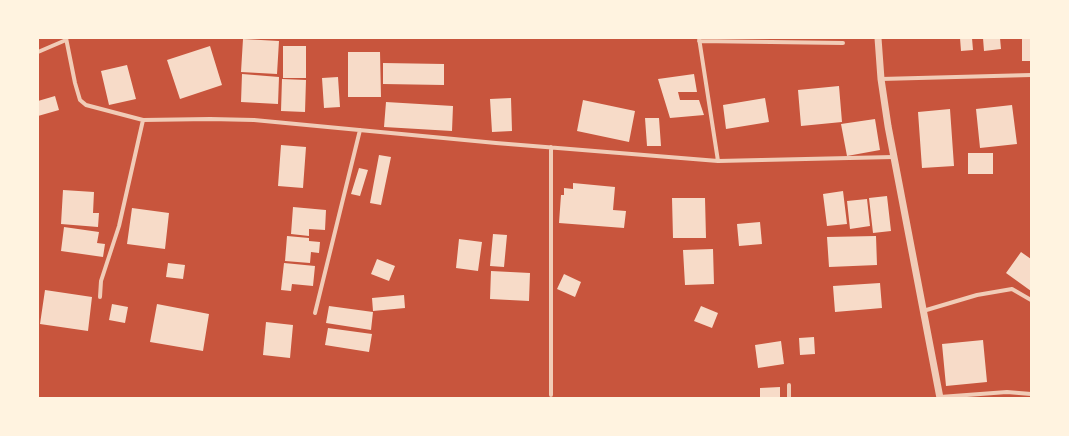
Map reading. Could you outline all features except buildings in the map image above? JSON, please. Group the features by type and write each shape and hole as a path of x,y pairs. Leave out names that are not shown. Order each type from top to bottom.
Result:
{"street":[{"path":"878,38 881,79 893,157 940,398 1007,392 1031,394"},
{"path":"38,52 66,39 80,100 86,105 143,120 254,120 718,161 893,157"},
{"path":"718,161 708,89 699,40 843,43"},
{"path":"881,79 1031,75"},
{"path":"100,297 101,281 119,226 143,120"},
{"path":"315,313 360,130"},
{"path":"551,147 551,395"},
{"path":"923,311 977,295 1012,289 1031,300"},
{"path":"788,385 789,398"}]}
